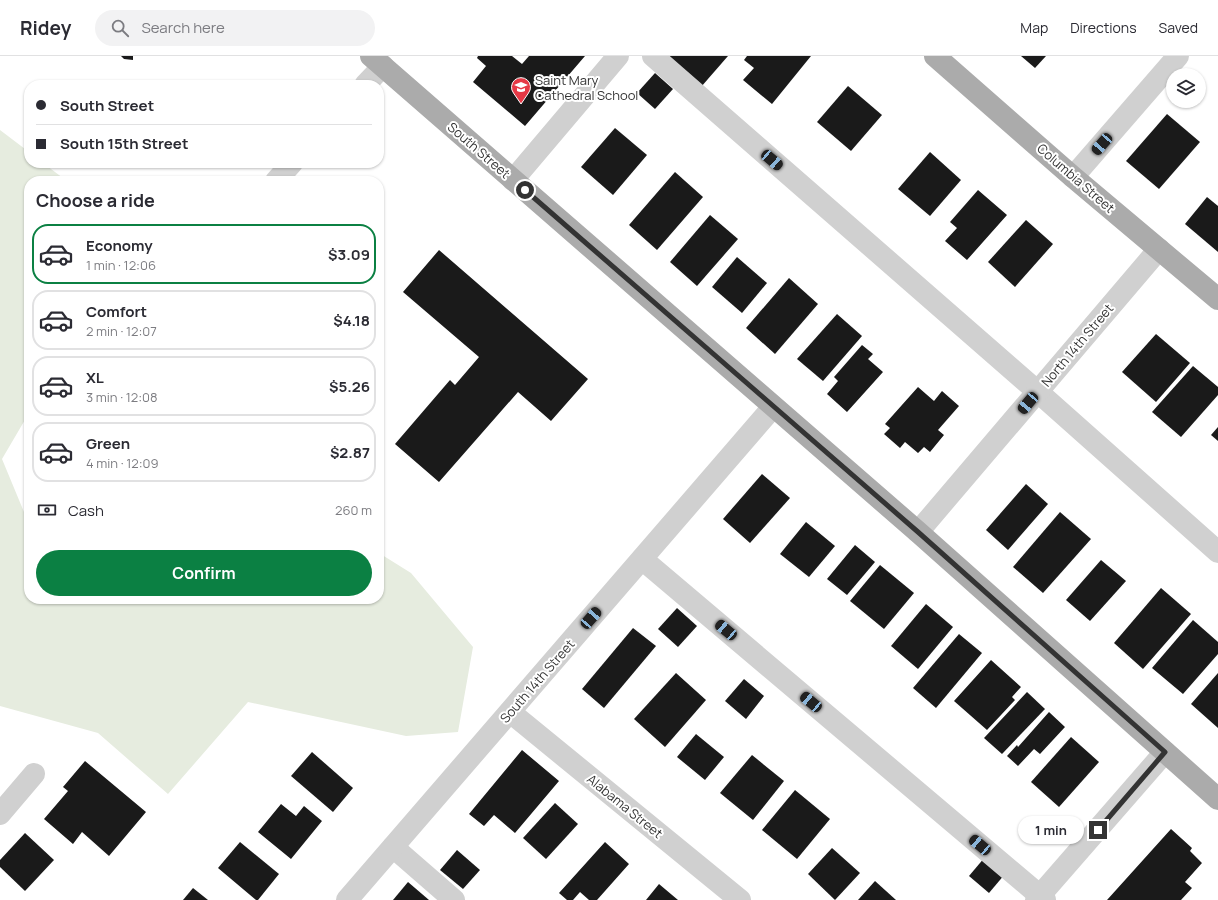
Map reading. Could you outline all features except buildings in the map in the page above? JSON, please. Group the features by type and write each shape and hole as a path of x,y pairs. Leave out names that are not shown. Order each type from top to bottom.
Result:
{"main road":[{"name":"Columbia Street","path":"935,56 1073,177 1218,299"},
{"name":"South Street","path":"377,61 918,532 1218,799"}],"street":[{"path":"513,180 618,56"},
{"path":"653,56 1038,392 1218,552"},
{"path":"1073,177 1178,56"},
{"path":"368,80 377,61"},
{"path":"280,176 288,168"},
{"name":"North 14th Street","path":"918,532 1038,392 1158,248"},
{"name":"South 14th Street","path":"347,900 773,407"},
{"path":"642,559 1041,899 1165,752"},
{"name":"Alabama Street","path":"510,712 740,900"},
{"path":"0,814 34,774"},
{"path":"393,847 454,900"}],"shaded area":[{"path":"0,130 24,148 24,168 50,168 60,176 24,176 24,422 2,459 24,512 24,604 384,604 384,556 411,573 473,647 458,732 406,736 248,702 168,794 98,733 0,706"}],"place":[{"name":"Saint Mary Cathedral School","path":"521,104"}],"route":[{"path":"525,190 918,532 1165,752 1098,830"}]}
